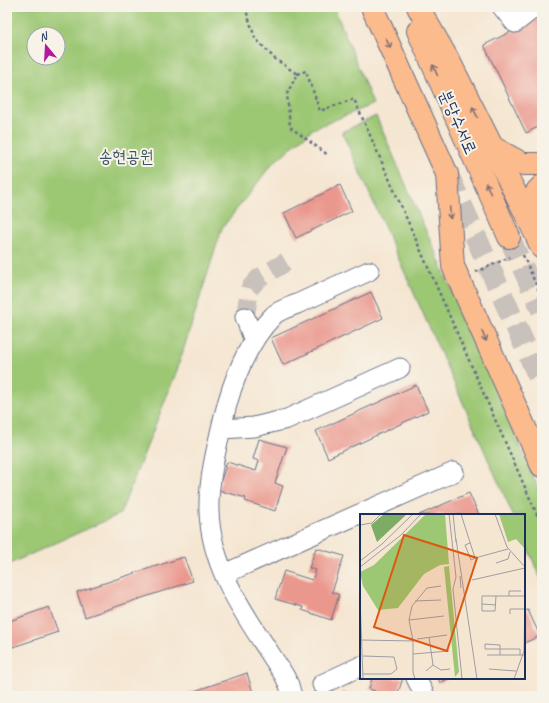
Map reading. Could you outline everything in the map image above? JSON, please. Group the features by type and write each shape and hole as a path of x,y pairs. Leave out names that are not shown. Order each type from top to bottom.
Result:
{"highway":[{"name":"분당수서로","path":"372,7 447,174 453,266 542,466"},
{"name":"분당수서로","path":"407,7 522,248"},
{"path":"418,7 450,62 529,220"},
{"path":"492,147 522,164 542,164"},
{"path":"522,248 537,191 542,186"}],"lane":[{"path":"502,7 515,23 535,7"},
{"path":"292,696 284,675 240,608 224,574 210,523 209,511 212,474 221,429 236,376 254,341 274,315 369,271"},
{"path":"244,317 254,341"},
{"path":"221,429 254,427 287,419 400,368"},
{"path":"224,574 454,472"},
{"path":"322,684 360,666"},
{"path":"416,679 425,696"}],"path":[{"path":"245,7 255,38 274,58 297,74"},
{"path":"328,155 290,127 287,94 297,74 306,71 320,111 354,99 542,524"},
{"path":"471,274 522,248 542,298"}],"green space":[{"name":"송현공원","path":"7,7 334,7 373,104 313,129 272,164 222,228 176,373 120,514 7,565"},
{"path":"376,116 542,497 542,581 525,542 525,514 513,514 342,132"}],"building":[{"path":"542,16 542,125 526,133 484,45"},
{"path":"340,185 352,211 296,238 284,213"},
{"path":"371,292 383,318 283,365 271,338"},
{"path":"416,385 428,411 328,458 316,431"},
{"path":"259,439 287,447 275,483 283,486 275,511 245,501 246,498 218,490 227,462 256,471 259,461 253,459"},
{"path":"469,493 479,514 421,514"},
{"path":"316,548 344,556 332,592 339,595 331,620 302,610 303,607 275,599 284,571 312,580 316,570 309,568"},
{"path":"184,557 193,581 85,617 77,592"},
{"path":"49,607 58,632 7,649 7,622"},
{"path":"528,610 540,636 525,643 525,611"},
{"path":"247,673 254,696 180,696"},
{"path":"372,679 403,679 397,696 374,696 375,691 369,689"},
{"path":"438,679 447,679 440,683"},
{"path":"343,692 355,696 342,696"}],"tunnel":[{"path":"448,175 542,384"},
{"path":"509,237 542,310"},
{"path":"245,317 250,288 259,278 286,262"}]}
